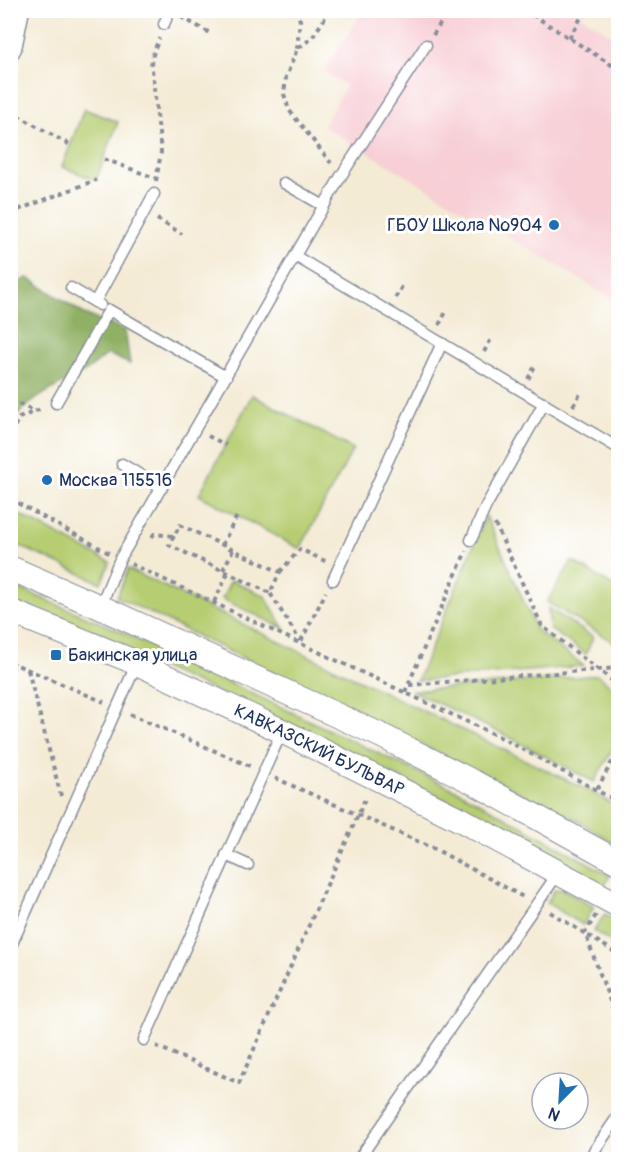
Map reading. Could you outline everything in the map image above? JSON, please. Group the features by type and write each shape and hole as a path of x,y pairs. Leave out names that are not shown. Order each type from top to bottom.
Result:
{"street":[{"name":"КАВКАЗСКИЙ БУЛЬВАР","path":"10,568 380,735 475,783 618,862"},
{"name":"КАВКАЗСКИЙ БУЛЬВАР","path":"10,610 137,663 282,731 462,820 618,905"}],"lane":[{"path":"10,60 16,49 24,10"},
{"path":"164,24 170,11"},
{"path":"100,607 120,559 341,176 426,45"},
{"path":"284,183 324,206"},
{"path":"95,302 154,194"},
{"path":"295,256 618,448"},
{"path":"71,288 226,377"},
{"path":"56,403 108,310"},
{"path":"333,580 442,343"},
{"path":"471,540 486,506 544,403"},
{"path":"122,464 162,488"},
{"path":"10,948 137,663"},
{"path":"144,1041 282,731"},
{"path":"226,855 248,865"},
{"path":"358,1160 559,872"},
{"path":"588,1160 618,1116"}],"path":[{"path":"294,10 300,20 297,49 286,76 284,94 289,110 341,176"},
{"path":"297,49 312,38 330,10"},
{"path":"426,45 449,10"},
{"path":"525,10 618,69"},
{"path":"569,38 582,13 594,10"},
{"path":"170,11 212,34"},
{"path":"154,194 161,152 151,60 164,24"},
{"path":"10,111 70,145"},
{"path":"104,159 156,178"},
{"path":"10,213 96,180"},
{"path":"144,212 183,234"},
{"path":"10,400 36,411"},
{"path":"10,434 19,418 56,403"},
{"path":"196,429 226,445"},
{"path":"10,499 136,567 504,739 618,802"},
{"path":"486,506 542,626 618,685"},
{"path":"222,545 237,516"},
{"path":"280,572 180,525 169,545 270,593 300,642"},
{"path":"149,542 154,534 174,536"},
{"path":"405,692 471,540"},
{"path":"270,593 280,572 300,549 335,567"},
{"path":"223,570 233,550"},
{"path":"136,567 140,558"},
{"path":"214,602 228,573"},
{"path":"300,642 333,580"},
{"path":"10,662 435,849 537,904 618,954"},
{"path":"10,669 20,666"},
{"path":"409,685 618,668"},
{"path":"28,669 63,805 72,810"},
{"path":"597,789 618,752"},
{"path":"144,1041 239,1083 374,778"},
{"path":"585,933 618,1023"}],"shaded area":[{"name":"ГБОУ Школа №904","path":"363,11 573,11 618,38 618,302 323,126 346,86 323,72"}],"green space":[{"path":"84,109 118,122 96,180 62,167"},
{"path":"28,278 84,314 125,330 130,364 108,354 87,370 35,400 11,424 11,285"},
{"path":"252,395 353,449 300,549 199,495"},
{"path":"18,514 110,562 101,583 11,542 11,527"},
{"path":"486,516 537,631 584,666 417,681"},
{"path":"572,561 618,589 618,645 547,602"},
{"path":"128,569 594,793 618,808 618,846 577,820 117,597"},
{"path":"231,580 265,596 285,629 222,599"},
{"path":"10,585 116,629 462,793 610,875 604,887 487,820 224,695 11,601"},
{"path":"548,608 593,637 586,654 550,629"},
{"path":"598,675 618,692 618,740 594,782 507,736 412,691"},
{"path":"562,889 594,907 583,925 547,903 554,890"},
{"path":"605,914 618,922 618,946 594,931"}],"place":[{"name":"ГБОУ Школа №904","path":"554,225"},
{"name":"Москва 115516","path":"47,480"},
{"name":"Бакинская улица","path":"56,655"}]}
